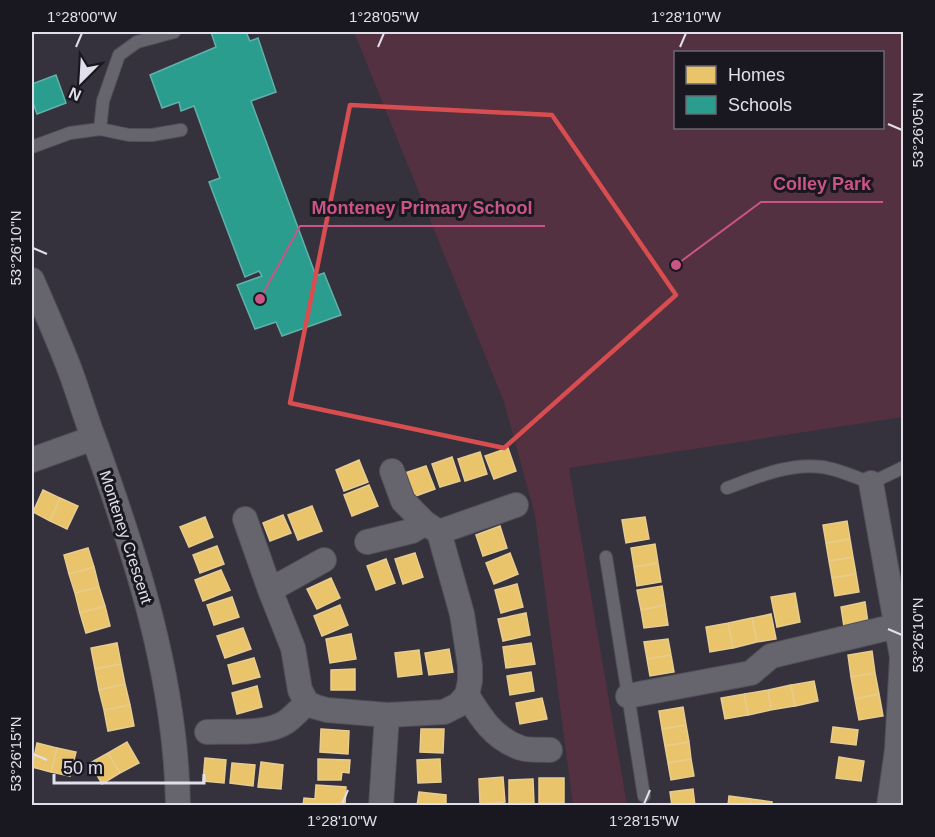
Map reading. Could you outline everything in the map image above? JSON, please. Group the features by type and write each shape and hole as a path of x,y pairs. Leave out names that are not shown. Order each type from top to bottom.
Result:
{"street":[{"name":"Monteney Crescent","path":"32,280 71,373 122,516 144,587 162,660 172,729 178,806"},
{"path":"32,460 93,438"},
{"path":"245,519 293,648 300,690 307,702 327,710 387,715 444,712 458,705 467,695 470,681 462,614 432,527 403,501 392,471"},
{"path":"871,483 903,657 897,750 889,806"},
{"path":"367,542 516,505"},
{"path":"270,590 324,560"},
{"path":"628,696 751,673 771,656 896,626"},
{"path":"467,695 481,719 498,735 522,748 550,750"},
{"path":"207,732 273,728 286,721 307,702"},
{"path":"381,806 387,715"}],"lane":[{"path":"100,129 103,101 119,55 137,42 174,32"},
{"path":"32,147 70,133 100,129 129,135 153,135 181,130"},
{"path":"727,488 764,474 797,466 823,467 871,483 903,467"},
{"path":"606,557 644,796"}],"highlighted area":[{"path":"350,105 552,115 676,295 504,448 290,403"}],"shaded area":[{"path":"354,32 903,32 903,417 569,468 627,805 573,805 535,515 504,402"}],"building: Homes":[{"path":"508,448 516,471 494,479 485,456"},
{"path":"480,452 487,474 465,481 458,459"},
{"path":"452,457 460,481 440,487 432,464"},
{"path":"359,460 368,482 344,491 336,470"},
{"path":"426,466 435,489 413,497 405,473"},
{"path":"369,485 378,506 352,516 344,495"},
{"path":"43,490 60,498 50,521 33,512"},
{"path":"60,498 78,506 67,529 50,521"},
{"path":"312,506 322,531 298,540 288,515"},
{"path":"283,515 291,533 270,541 263,523"},
{"path":"205,517 213,537 189,547 180,527"},
{"path":"645,517 649,539 626,543 622,520"},
{"path":"847,521 850,539 826,543 823,525"},
{"path":"500,526 507,548 483,556 476,535"},
{"path":"850,539 853,557 829,561 826,543"},
{"path":"655,544 658,563 634,567 631,548"},
{"path":"217,546 224,564 200,573 193,555"},
{"path":"88,548 94,567 69,574 64,555"},
{"path":"415,553 423,577 403,584 395,559"},
{"path":"510,553 518,574 494,584 486,563"},
{"path":"853,557 856,574 832,578 829,561"},
{"path":"386,559 395,583 376,590 367,566"},
{"path":"658,563 661,582 637,586 634,567"},
{"path":"94,567 99,587 75,593 69,574"},
{"path":"221,570 230,590 203,601 195,580"},
{"path":"856,574 859,592 835,596 832,578"},
{"path":"331,578 340,598 317,609 307,589"},
{"path":"517,584 523,607 501,613 495,590"},
{"path":"662,586 665,605 641,610 637,590"},
{"path":"99,587 105,606 80,613 75,593"},
{"path":"795,593 800,622 777,627 771,597"},
{"path":"232,597 239,617 214,625 207,605"},
{"path":"865,602 868,623 844,627 841,607"},
{"path":"340,605 348,625 322,636 314,616"},
{"path":"665,605 668,625 644,628 641,610"},
{"path":"105,606 110,626 86,633 80,613"},
{"path":"526,613 530,635 503,641 498,619"},
{"path":"771,614 776,639 757,642 752,618"},
{"path":"752,618 757,642 733,648 728,623"},
{"path":"728,623 733,648 710,652 706,627"},
{"path":"243,628 251,649 225,658 217,636"},
{"path":"351,634 356,659 330,663 326,639"},
{"path":"668,639 671,655 647,659 644,642"},
{"path":"117,643 121,664 95,669 91,648"},
{"path":"531,643 535,664 506,668 503,647"},
{"path":"449,649 453,672 429,675 425,653"},
{"path":"419,650 422,674 398,677 395,653"},
{"path":"872,651 875,673 851,677 848,655"},
{"path":"671,655 674,672 650,676 647,659"},
{"path":"254,658 260,677 233,684 228,665"},
{"path":"121,664 125,684 99,690 95,669"},
{"path":"355,669 355,690 331,690 331,670"},
{"path":"531,672 534,691 510,695 507,676"},
{"path":"875,673 879,694 855,699 851,677"},
{"path":"814,681 818,701 795,706 791,685"},
{"path":"125,684 130,705 104,710 99,690"},
{"path":"791,685 795,706 771,710 768,690"},
{"path":"257,686 262,707 237,714 232,693"},
{"path":"768,690 771,710 748,715 744,694"},
{"path":"744,694 748,715 725,719 721,698"},
{"path":"879,694 883,716 859,720 855,699"},
{"path":"542,698 547,719 520,724 516,703"},
{"path":"130,705 134,726 108,731 104,710"},
{"path":"683,707 686,725 662,729 659,711"},
{"path":"686,725 689,742 665,746 662,729"},
{"path":"833,727 858,730 856,745 831,742"},
{"path":"321,729 349,731 348,754 320,752"},
{"path":"421,729 444,729 443,753 420,752"},
{"path":"127,742 139,763 120,773 108,753"},
{"path":"689,742 691,759 668,763 665,746"},
{"path":"37,743 57,748 51,772 32,767"},
{"path":"57,748 76,752 70,776 51,772"},
{"path":"108,753 120,773 102,784 90,763"},
{"path":"839,757 864,761 861,781 836,778"},
{"path":"205,758 226,760 224,783 203,781"},
{"path":"318,759 350,760 349,773 342,772 341,780 318,780"},
{"path":"440,759 441,782 418,783 417,760"},
{"path":"691,759 694,776 671,780 668,763"},
{"path":"261,762 283,765 281,789 258,787"},
{"path":"232,763 255,765 253,786 230,783"},
{"path":"503,777 505,802 480,804 479,779"},
{"path":"539,778 564,778 564,803 539,803"},
{"path":"533,779 534,803 509,804 509,780"},
{"path":"316,785 346,787 345,806 303,806 304,798 315,799"},
{"path":"693,789 695,806 672,806 670,792"},
{"path":"419,792 446,795 446,806 417,806"},
{"path":"729,796 751,799 750,806 728,806"},
{"path":"751,799 772,802 772,806 750,806"}],"building: Schools":[{"path":"211,32 246,32 250,41 258,38 276,92 251,101 316,276 324,273 341,315 282,336 276,322 255,329 237,285 262,276 259,271 245,277 209,182 220,178 194,106 181,111 179,102 162,108 150,75 216,47"},
{"path":"56,75 66,103 37,114 32,100 32,84"}],"place":[{"name":"Colley Park","path":"676,265"},
{"name":"Monteney Primary School","path":"260,299"}]}
